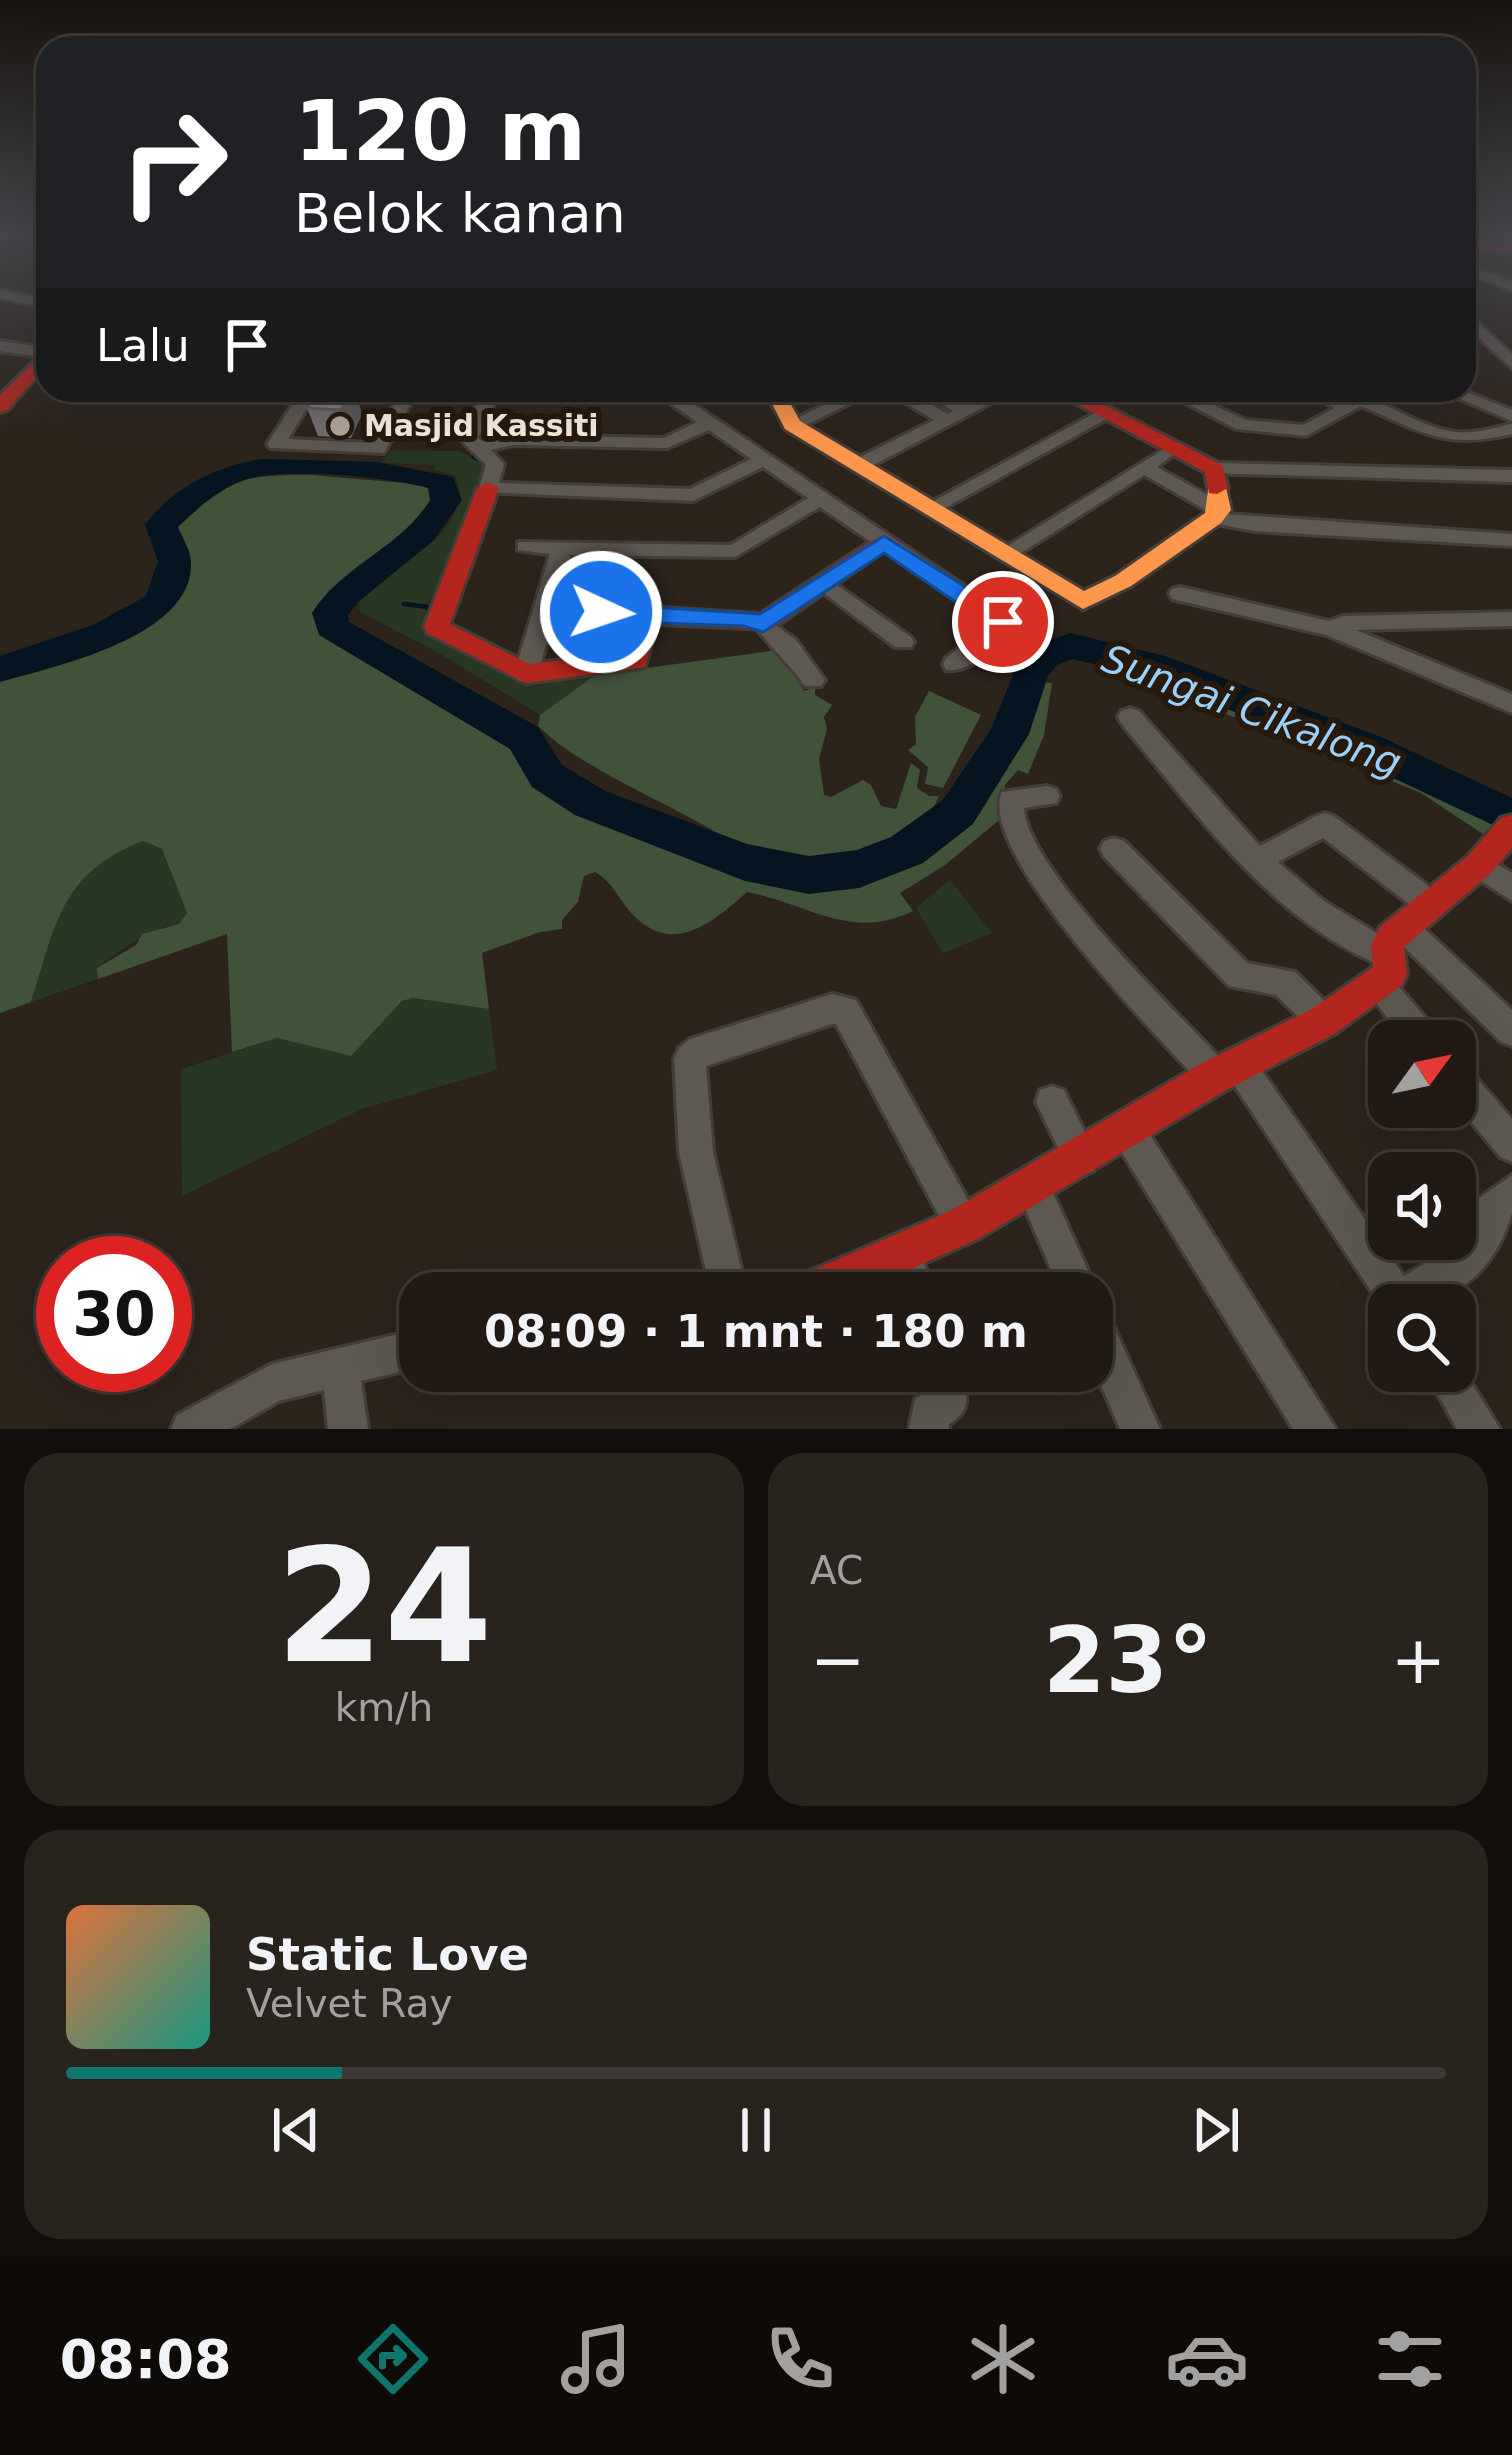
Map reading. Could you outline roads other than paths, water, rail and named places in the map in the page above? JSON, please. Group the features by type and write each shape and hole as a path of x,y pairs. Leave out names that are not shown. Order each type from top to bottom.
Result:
{"main road":[{"path":"0,406 36,366"},
{"path":"780,402 792,424 1083,602 1123,580 1216,514 1216,469 1084,402"},
{"path":"488,488 436,627 526,674 636,662 647,615 746,618 763,623 884,543"},
{"path":"862,1272 964,1225 1081,1160 1227,1069 1324,1021 1390,956 1432,904 1496,845"}],"street":[{"path":"1476,327 1512,363"},
{"path":"1476,332 1512,346"},
{"path":"0,346 36,351"},
{"path":"302,402 275,443 377,449 403,402"},
{"path":"484,402 469,439 495,464 488,488 693,495 763,460"},
{"path":"687,402 763,460 1003,622 999,633 954,664"},
{"path":"792,424 842,402"},
{"path":"914,402 948,421"},
{"path":"951,402 966,411"},
{"path":"859,465 984,402"},
{"path":"1194,402 1242,425 1306,430 1344,402"},
{"path":"1202,406 1210,402"},
{"path":"1353,402 1449,436 1478,436 1512,428"},
{"path":"1476,402 1512,416"},
{"path":"928,509 1104,412"},
{"path":"478,447 512,440 668,443 710,423"},
{"path":"1003,555 1172,449"},
{"path":"1146,468 1216,514 1255,525 1512,540"},
{"path":"1216,469 1508,482"},
{"path":"525,545 735,550 820,499"},
{"path":"526,674 562,548"},
{"path":"824,583 903,642"},
{"path":"1180,594 1332,629 1512,704"},
{"path":"601,612 647,615"},
{"path":"1332,629 1342,623 1512,619"},
{"path":"763,623 788,646 813,680"},
{"path":"1403,623 1431,668"},
{"path":"1130,717 1260,859 1349,938 1390,956 1512,1031"},
{"path":"1047,796 1011,799 1006,808 1010,824 1060,902 1227,1069 1387,1284"},
{"path":"1260,859 1325,824 1432,904"},
{"path":"1496,845 1512,889"},
{"path":"1114,849 1240,976 1284,982 1324,1021"},
{"path":"1390,956 1416,1020"},
{"path":"724,1272 696,1152 690,1059 701,1050 832,1009 845,1010 852,1020 863,1048 964,1225"},
{"path":"1052,1102 1081,1160"},
{"path":"1476,1102 1512,1145"},
{"path":"1128,1131 1316,1429"},
{"path":"1033,1186 1071,1272"},
{"path":"1431,1284 1484,1247 1491,1232 1490,1211 1512,1192"},
{"path":"904,1255 909,1272"},
{"path":"191,1429 272,1383 399,1352"},
{"path":"340,1365 348,1429"},
{"path":"1113,1368 1140,1429"},
{"path":"928,1429 928,1413 949,1402 947,1392"},
{"path":"1457,1392 1480,1429"}],"waterway":[{"path":"474,457 486,464 479,486"},
{"name":"Sungai Cikalong","path":"0,669 106,634 158,604 175,561 161,525 223,479 262,468 377,471 442,483 446,500 422,533 345,595 330,613 332,626 524,738 547,776 590,803 745,862 809,875 859,869 907,850 958,812 1009,734 1031,672 1044,656 1070,646 1152,665 1367,748 1512,817"},
{"path":"404,604 429,607 429,613"}],"place":[{"name":"Masjid Kassiti","path":"340,426"}]}
